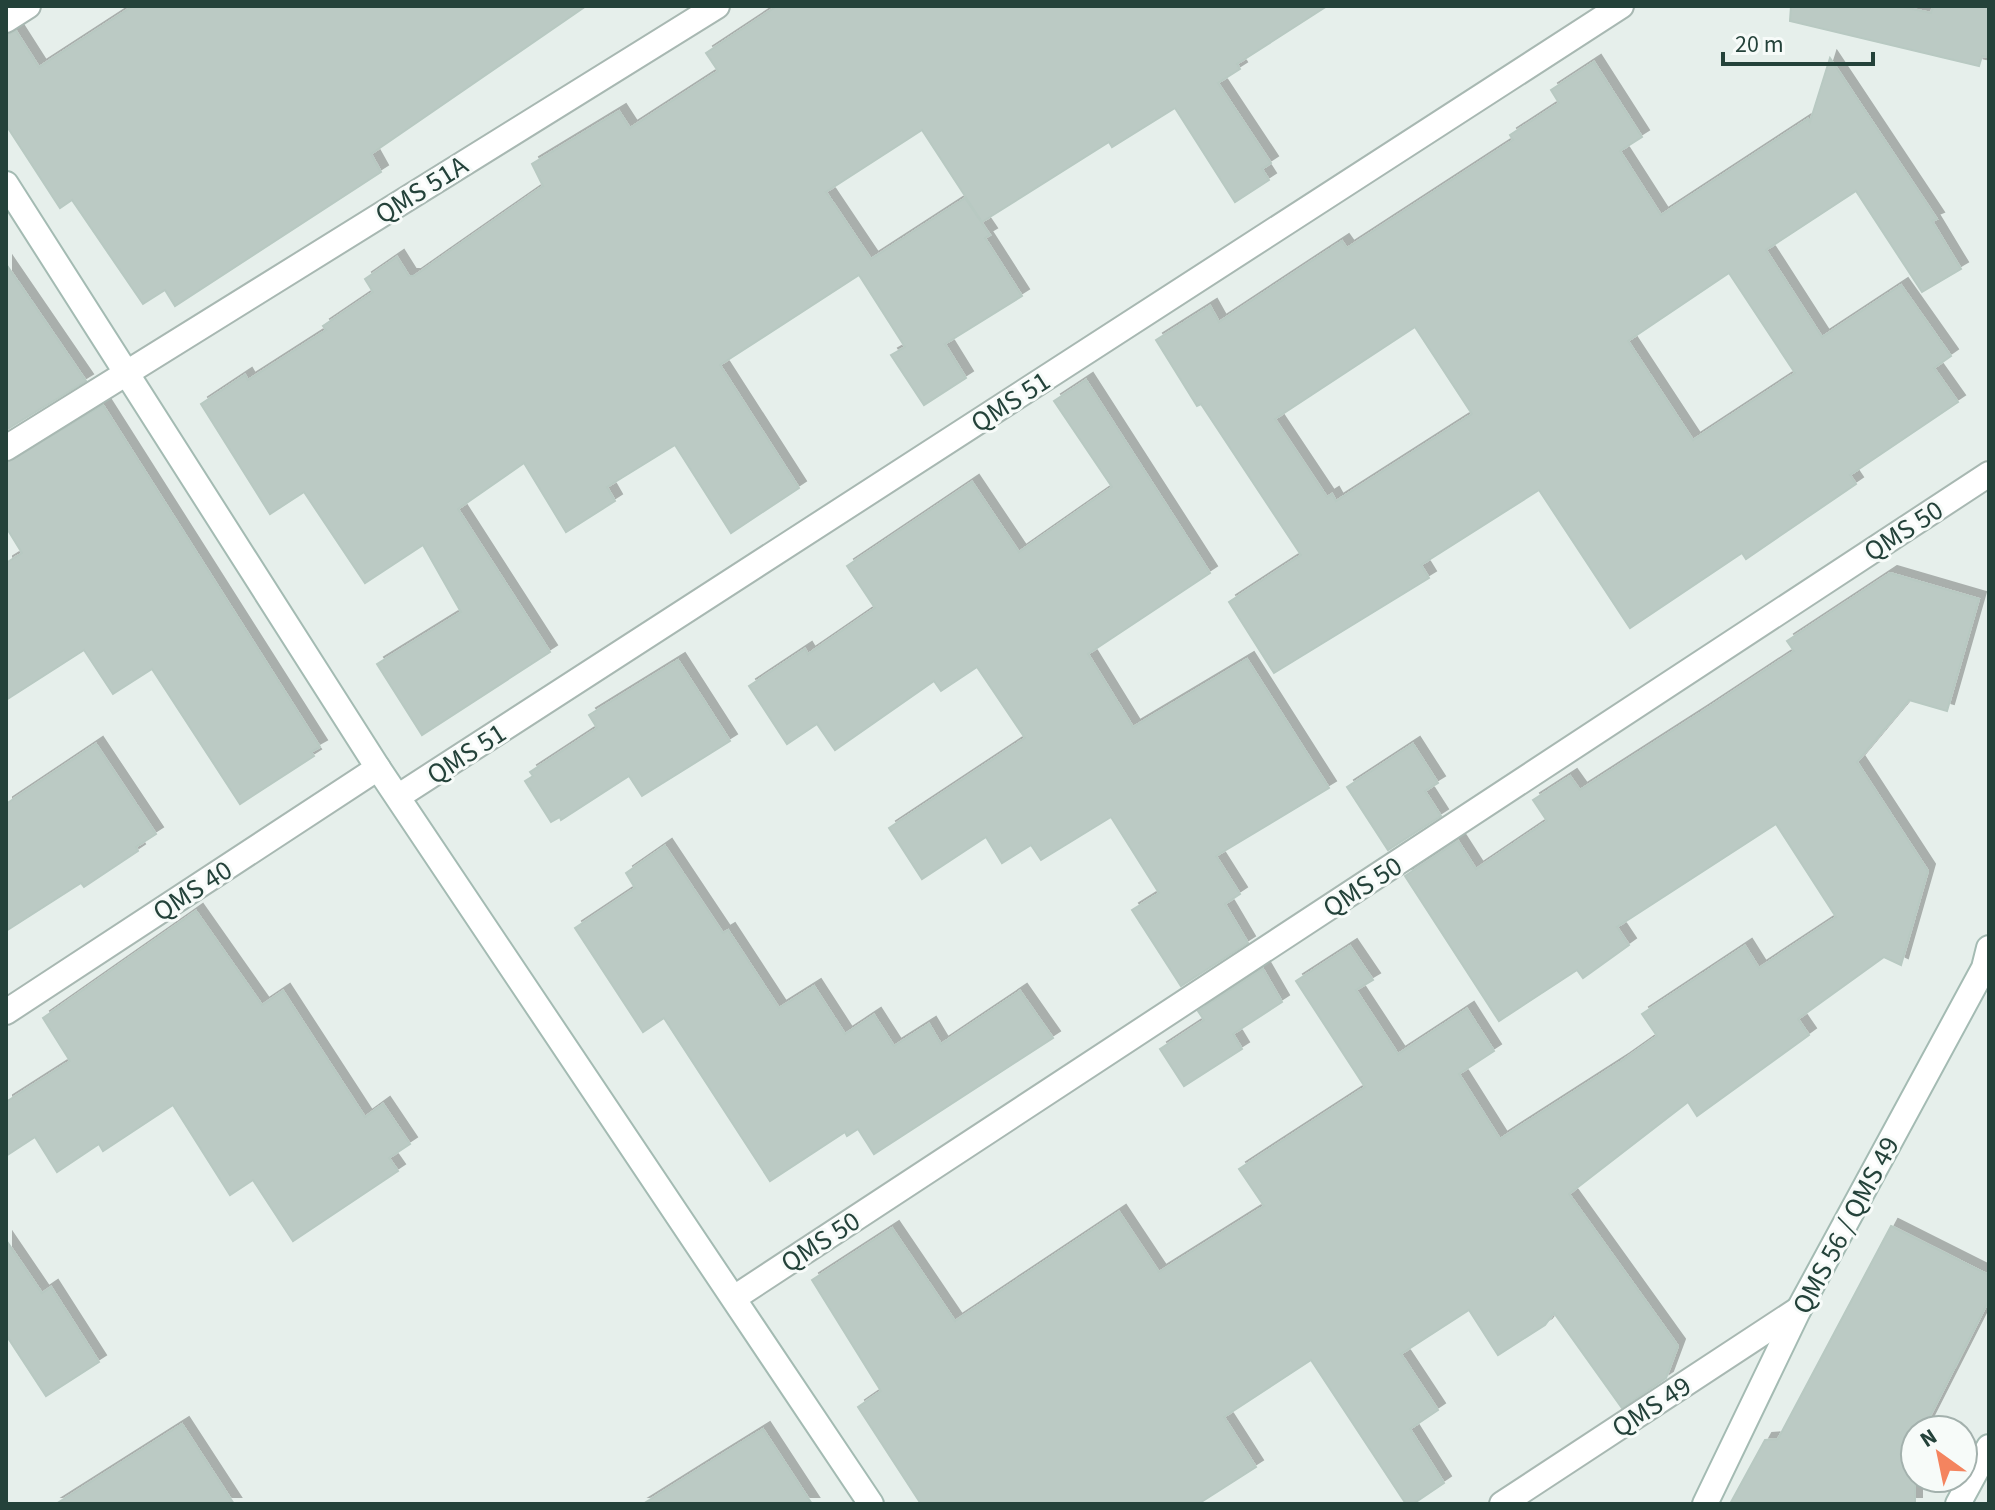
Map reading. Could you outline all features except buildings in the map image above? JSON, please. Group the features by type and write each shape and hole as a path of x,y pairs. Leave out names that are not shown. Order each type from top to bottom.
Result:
{"street":[{"path":"6,20 28,6"},
{"name":"QMS 51A","path":"6,448 717,6"},
{"name":"QMS 51","path":"399,796 1621,6"},
{"path":"6,184 378,768 871,1504"},
{"name":"QMS 50","path":"734,1298 1989,474"},
{"name":"QMS 40","path":"6,1012 378,768"},
{"name":"QMS 56 / QMS 49","path":"1705,1504 1799,1309 1984,968 1989,948"},
{"name":"QMS 49","path":"1502,1504 1799,1309"},
{"path":"1958,1504 1989,1447"}]}
